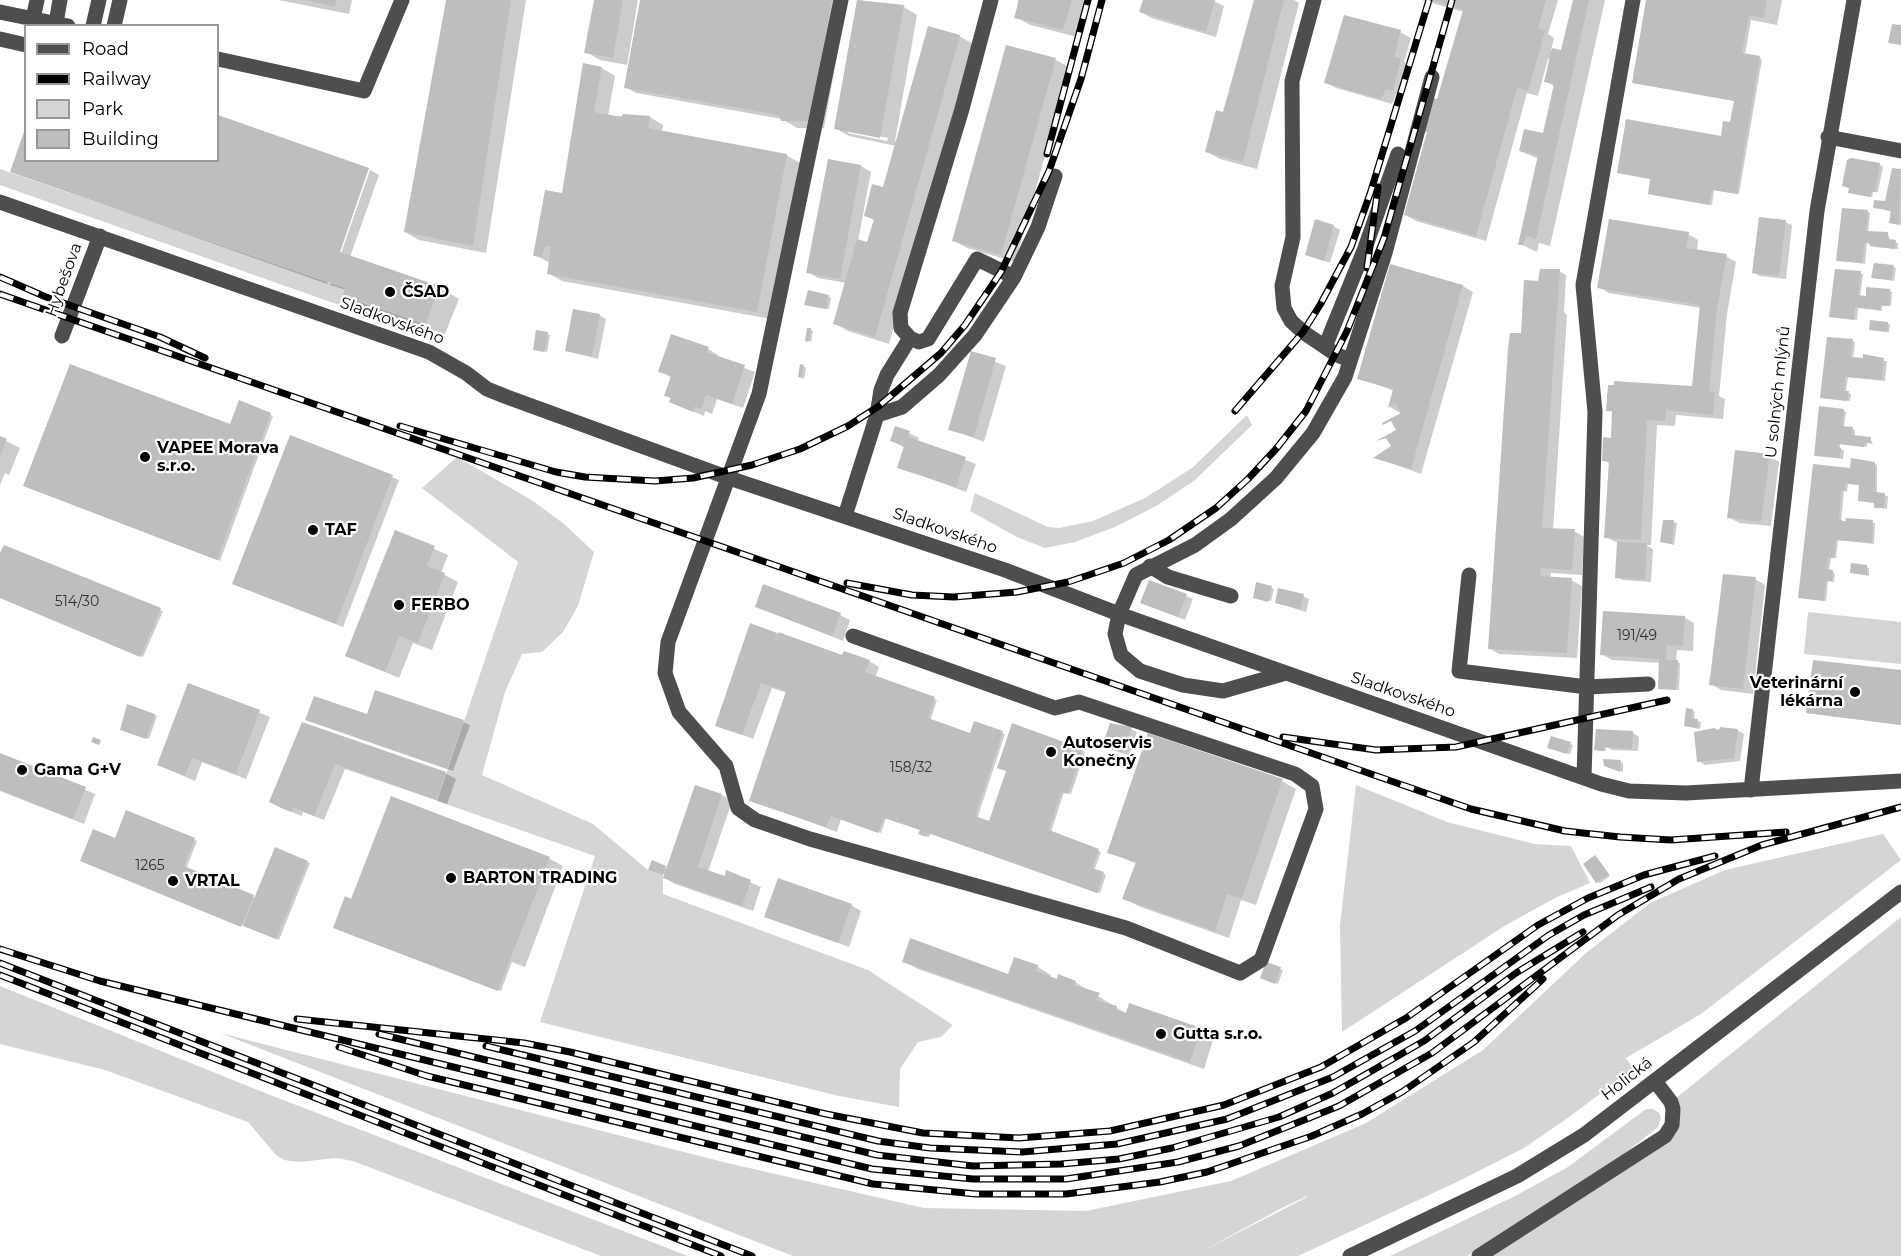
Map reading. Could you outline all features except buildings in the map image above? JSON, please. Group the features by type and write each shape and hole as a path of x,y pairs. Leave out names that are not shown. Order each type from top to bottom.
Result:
{"street":[{"path":"33,19 37,0"},
{"path":"0,12 62,24 60,0"},
{"path":"93,24 99,0"},
{"path":"114,24 120,0"},
{"path":"219,59 364,91 402,0"},
{"path":"841,0 759,394 668,642 665,673 679,712 726,766 738,808 755,820 810,839 1126,928 1240,973 1261,960 1316,809 1312,786 1295,774 1079,702 1055,708 853,636"},
{"path":"991,0 962,109 900,313 902,328 910,338 923,342 933,333 977,259 1014,277"},
{"path":"1314,0 1292,81 1293,237 1282,286 1284,308 1291,321 1325,347 1350,360"},
{"path":"1584,777 1596,412 1583,285 1633,0"},
{"name":"U solných mlýnů","path":"1751,790 1817,211 1828,137 1854,0"},
{"path":"0,39 24,45"},
{"path":"1286,673 1223,691 1183,685 1140,671 1121,655 1115,634 1119,614 1136,575 1204,538 1232,519 1276,478 1313,433 1345,377 1385,253 1432,77"},
{"path":"1828,137 1901,151"},
{"path":"1325,347 1365,248 1398,154"},
{"path":"877,416 902,407 939,375 975,335 1014,277 1038,227 1055,176"},
{"name":"Sladkovského","path":"0,202 429,351 466,373 487,389 729,478 1023,576 1119,614 1629,791 1686,793 1900,779"},
{"name":"Hybešova","path":"62,336 100,236"},
{"path":"845,516 877,416 881,390 887,375 910,338"},
{"path":"1150,566 1168,577 1232,596"},
{"path":"1469,575 1459,671 1587,687 1648,684"},
{"name":"Holická","path":"1350,1256 1517,1176 1584,1135 1901,892"},
{"path":"1479,1256 1665,1136 1672,1125 1673,1109 1655,1081"}],"green space":[{"path":"0,169 345,288 343,296 422,323 418,333 0,185"},
{"path":"1247,415 1252,425 1195,480 1158,505 1115,527 1075,542 1045,548 1017,537 970,511 975,493 1048,527 1059,528 1093,521 1145,498 1192,468"},
{"path":"457,457 533,501 564,524 594,552 578,606 563,632 542,652 522,654 505,692 482,775 593,824 648,870 663,875 663,894 868,970 953,1025 941,1037 918,1042 900,1069 899,1107 839,1096 540,1022 595,856 437,801 518,562 422,488"},
{"path":"1808,612 1901,622 1901,664 1804,654"},
{"path":"1356,785 1447,822 1535,844 1571,846 1590,883 1555,898 1506,925 1342,1032 1340,925"},
{"path":"1883,834 1901,860 1701,1014 1626,1058 1634,1069 1524,1148 1298,1256 793,1256 220,1033 723,1162 924,1208 1086,1211 1231,1181 1366,1123 1483,1050 1586,953 1650,903 1725,870","holes":["1307,1197 1197,1254 1280,1209"]},
{"path":"1901,917 1901,1256 1479,1256 1665,1136 1671,1102"},
{"path":"0,986 260,1091 688,1256 601,1256 353,1161 336,1158 299,1162 284,1160 276,1155 248,1122 105,1070 0,1044"},
{"path":"1646,1109 1653,1109 1659,1113 1661,1118 1658,1127 1619,1158 1467,1256 1390,1256 1515,1196 1568,1167"}],"railway":[{"path":"1047,154 1088,0"},
{"path":"400,426 556,472 585,477 655,481 693,478 752,465 800,449 848,426 879,406 941,353 965,325 1001,272 1049,171 1081,79 1102,0"},
{"path":"1235,411 1303,332 1351,247 1370,194 1429,0"},
{"path":"847,583 912,595 954,597 1017,592 1068,582 1124,563 1169,540 1216,508 1248,479 1276,449 1306,411 1347,331 1384,238 1452,0"},
{"path":"1367,268 1378,187"},
{"path":"0,277 46,297 160,337 205,358"},
{"path":"0,294 1471,809 1565,831 1620,837 1671,840 1786,832"},
{"path":"1283,737 1376,750 1456,747 1667,700"},
{"path":"0,949 100,981 872,1169 973,1179 1066,1179 1178,1162 1239,1146 1339,1106 1432,1053 1618,915 1679,879 1762,845 1901,807"},
{"path":"297,1019 524,1043 826,1114 923,1133 1019,1138 1110,1131 1224,1105 1321,1067 1406,1018 1538,925 1588,898 1644,875 1715,856"},
{"path":"486,1046 878,1141 930,1148 1022,1152 1117,1144 1227,1119 1333,1077 1415,1031 1549,935 1584,915 1651,887"},
{"path":"379,1034 877,1155 973,1166 1061,1164 1119,1159 1172,1148 1279,1117 1333,1093 1424,1041 1516,973 1583,932"},
{"path":"0,963 752,1256"},
{"path":"0,975 721,1256"},
{"path":"339,1047 427,1076 873,1184 976,1194 1066,1194 1160,1182 1207,1172 1312,1136 1362,1114 1402,1092 1474,1042 1543,979"}],"place":[{"name":"ČSAD","path":"390,292"},
{"name":"VAPEE Morava s.r.o.","path":"145,457"},
{"name":"TAF","path":"313,530"},
{"name":"FERBO","path":"399,605"},
{"name":"Veterinární lékárna","path":"1855,692"},
{"name":"Autoservis Konečný","path":"1051,752"},
{"name":"Gama G+V","path":"22,770"},
{"name":"BARTON TRADING","path":"451,878"},
{"name":"VRTAL","path":"173,881"},
{"name":"Gutta s.r.o.","path":"1161,1034"}]}
